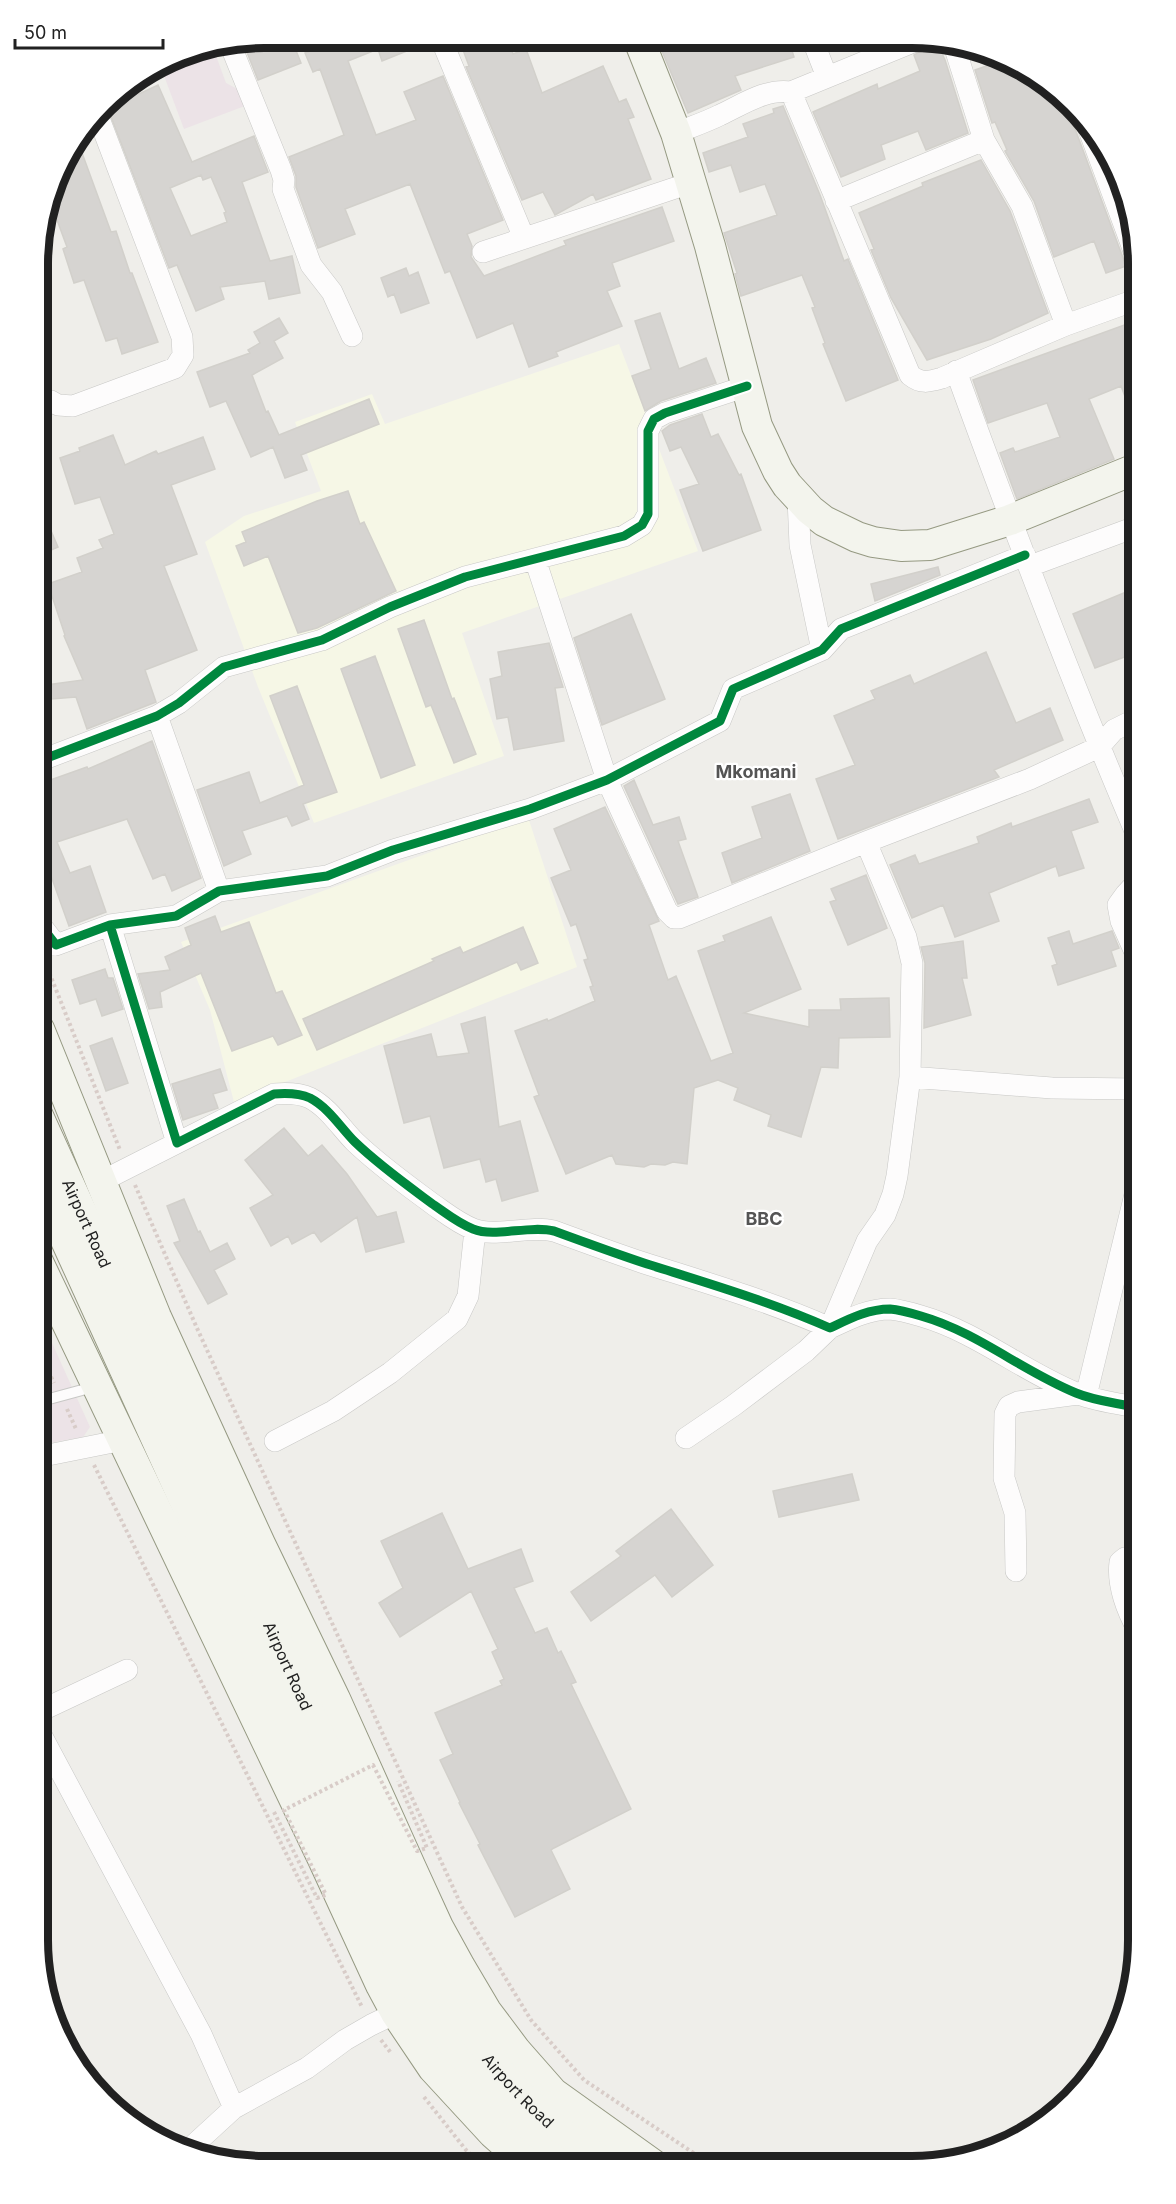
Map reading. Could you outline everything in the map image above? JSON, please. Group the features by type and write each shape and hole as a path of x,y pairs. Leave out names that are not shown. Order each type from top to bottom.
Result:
{"main road":[{"path":"642,48 676,133 710,246 757,426 778,471 798,498 824,521 856,537 885,545 930,545 1010,520 1128,472"},
{"path":"48,1051 156,1317 260,1544 335,1699 415,1878 460,1967 486,2011 552,2093 641,2156"},
{"name":"Airport Road","path":"48,1139 280,1680 392,1951 426,2013 453,2055 478,2087 548,2156"},
{"name":"Airport Road","path":"48,1200 280,1680 412,1937 472,2039 525,2100 555,2128 595,2156"},
{"path":"48,1283 318,1849 361,1945 383,2019 433,2068 493,2133 519,2156"}],"street":[{"path":"445,48 524,238"},
{"path":"816,48 827,77"},
{"path":"676,133 721,115 743,103 772,92 791,92 898,48"},
{"path":"233,50 285,180 283,189 311,266 332,292 352,336"},
{"path":"956,52 984,140 1022,206 1066,325"},
{"path":"791,92 910,375 918,381 930,381 1066,325 1128,303"},
{"path":"48,402 73,406 175,368 183,355 182,337 101,123"},
{"path":"836,201 984,140"},
{"path":"1098,154 1125,226"},
{"path":"483,252 690,183"},
{"path":"956,371 1010,520 1028,560 1099,747 1128,815"},
{"path":"48,758 157,716 179,703 224,667 322,640 390,607 465,578 624,536 642,525 648,514 648,431 654,419 665,413 747,386"},
{"path":"798,498 800,545 822,650"},
{"path":"48,935 56,945 110,925 176,916 219,891 327,876 393,850 530,809 607,780 720,721 733,689 822,650 841,629 1028,560 1128,529"},
{"path":"535,560 607,780 667,911 674,918 690,914 866,842 1030,779 1099,747 1114,730 1128,723"},
{"path":"157,716 219,891"},
{"path":"830,1328 867,1241 885,1215 893,1194 910,1077 912,963 906,937 866,842"},
{"path":"1128,892 1118,905 1121,921 1128,937"},
{"path":"110,925 177,1143"},
{"path":"910,1077 1052,1088 1128,1089"},
{"path":"102,1181 274,1094 291,1093 310,1098 329,1113 371,1157 405,1185 458,1222 475,1230 489,1232 542,1228 554,1231 642,1262 718,1285 830,1328"},
{"path":"1082,1395 1128,1220"},
{"path":"275,1440 333,1411 381,1380 457,1319 468,1296 475,1230"},
{"path":"686,1438 797,1358 830,1328 873,1311 906,1311 958,1328 1027,1369 1082,1395 1128,1406"},
{"path":"1016,1571 1015,1513 1004,1478 1005,1414 1010,1406 1018,1402 1082,1395"},
{"path":"48,1455 123,1440"},
{"path":"1128,1557 1120,1562 1119,1568 1128,1608"},
{"path":"48,1707 126,1670"},
{"path":"48,1748 201,2034 234,2108"},
{"path":"193,2144 234,2108 307,2068 345,2040 383,2019"}],"lane":[{"path":"48,1399 97,1386"}],"path":[{"path":"48,969 128,1168 196,1326 462,1907 531,2020 584,2080 697,2156"},
{"path":"48,1371 86,1449 383,2019 396,2061"},
{"path":"274,1812 317,1898 326,1895 284,1810 373,1765 417,1851 426,1848 398,1781"},
{"path":"423,2097 472,2156"}],"shaded area":[{"path":"215,53 226,83 247,94 250,104 184,129 163,73"},
{"path":"619,344 698,551 462,633 504,756 314,823 258,687 205,542 244,516 321,491 295,422 372,394 385,424"},
{"path":"528,817 577,967 234,1102 210,1010 181,942"},
{"path":"48,1334 90,1427 83,1437 48,1443"}],"building":[{"path":"295,48 301,63 258,80 246,49"},
{"path":"319,48 414,48 382,61 378,49 348,61 376,135 416,120 404,92 443,76 503,220 467,234 472,246 471,257 484,276 566,245 564,241 662,207 674,241 612,263 620,286 607,291 622,326 556,352 558,356 529,367 513,323 477,338 450,271 445,273 410,184 345,209 355,234 318,248 296,187 296,176 289,157 344,135 320,69 313,72 305,53"},
{"path":"462,48 511,48 513,54 526,49 542,93 603,66 619,102 626,99 634,117 628,119 651,179 596,200 593,194 555,215 543,192 522,200 466,67 469,66"},
{"path":"661,48 791,48 794,57 735,76 741,90 688,113"},
{"path":"926,48 941,50 968,133 926,150 918,131 881,145 885,159 841,177 813,112 877,84 878,89 920,71 914,55"},
{"path":"992,64 1032,84 1065,111 1074,122 1126,266 1106,273 1094,241 1054,257 1034,201 1005,151 1007,150 995,122 992,123 975,70"},
{"path":"158,85 192,162 254,136 268,172 242,182 270,261 292,256 300,293 269,299 265,281 220,287 224,299 196,311 177,265 169,268 109,113 137,90 139,94","holes":["201,175 203,180 211,177 226,212 224,213 227,222 191,236 170,188"]},
{"path":"783,106 820,195 844,261 848,259 898,380 846,401 823,344 825,343 812,308 815,307 802,275 741,296 735,274 737,273 724,233 777,215 765,184 740,192 731,165 709,172 703,153 748,137 743,124 774,113 773,109"},
{"path":"81,150 111,232 116,231 158,342 122,354 117,338 106,341 84,280 74,283 63,249 67,247 54,212 64,181"},
{"path":"981,160 1010,211 1048,313 991,339 927,360 891,298 871,250 874,249 859,213 923,186 922,183"},
{"path":"406,268 409,276 418,272 429,303 401,313 394,294 388,297 381,278"},
{"path":"660,313 679,369 706,358 716,383 661,401 645,411 632,376 651,369 635,321"},
{"path":"279,318 288,333 274,341 283,358 252,375 266,412 268,411 279,435 369,399 379,424 301,455 307,470 285,478 273,447 251,457 226,401 210,407 197,372 250,353 248,350 260,343 254,332"},
{"path":"1128,324 1128,398 1126,399 1121,386 1089,399 1114,459 1017,499 1000,453 1013,448 1015,452 1060,437 1047,403 988,423 973,380"},
{"path":"702,414 711,437 718,434 739,475 741,474 761,530 703,551 680,490 699,484 681,447 670,451 662,431 670,425"},
{"path":"113,435 125,465 156,451 158,454 203,437 215,469 171,485 197,554 164,566 197,650 145,670 156,702 87,729 76,697 48,699 48,685 83,680 64,636 48,584 82,572 77,558 103,548 99,540 114,534 100,497 75,504 60,458 80,451 79,448"},
{"path":"348,491 360,524 364,522 396,591 317,628 298,633 268,556 244,566 236,546 246,542 242,532 317,501"},
{"path":"48,524 58,547 48,551"},
{"path":"938,567 940,575 875,601 871,584"},
{"path":"1128,591 1128,656 1095,668 1073,614"},
{"path":"631,614 665,699 602,725 574,638"},
{"path":"424,620 452,699 454,698 476,754 454,763 431,705 426,707 398,629"},
{"path":"549,643 563,687 555,688 564,741 514,750 508,717 497,719 490,679 502,676 498,652"},
{"path":"986,652 1016,723 1050,708 1063,740 994,770 999,777 838,839 816,779 855,765 834,716 875,699 871,691 910,675 914,684"},
{"path":"375,656 415,765 381,778 341,669"},
{"path":"297,686 337,792 303,804 309,819 292,826 287,816 242,831 251,854 224,866 197,790 249,772 260,803 304,785 270,696"},
{"path":"152,741 201,878 172,891 165,874 153,879 127,819 57,842 70,873 90,866 106,912 69,926 48,867 48,781 87,767 88,769"},
{"path":"634,780 653,825 679,817 686,839 678,841 698,897 678,904 624,786"},
{"path":"790,794 810,851 732,883 722,853 762,838 752,807"},
{"path":"1089,799 1098,822 1071,831 1084,868 1059,876 1056,866 989,893 999,921 955,937 943,905 912,918 890,865 915,855 919,864 979,843 977,837 1011,823 1012,827"},
{"path":"605,807 659,921 649,925 668,980 676,976 711,1061 733,1053 698,951 725,941 723,936 771,917 801,989 744,1013 809,1027 809,1010 841,1010 840,999 889,998 890,1037 839,1038 838,1068 821,1067 801,1137 768,1126 771,1115 734,1100 738,1088 718,1080 694,1088 687,1164 673,1162 644,1167 616,1164 612,1155 566,1174 534,1097 539,1095 515,1031 547,1019 548,1021 595,1001 590,987 593,986 584,960 588,959 576,924 571,926 551,878 571,870 554,829"},
{"path":"866,875 887,928 848,945 830,902 836,900 831,889"},
{"path":"215,916 221,932 249,922 276,993 282,991 302,1035 278,1045 273,1036 232,1051 201,973 160,992 162,1007 149,1009 138,974 170,970 165,957 191,945 185,928"},
{"path":"523,927 538,963 521,970 517,962 317,1050 303,1019 434,961 432,959 460,947 463,953"},
{"path":"1069,931 1073,944 1112,931 1119,948 1111,951 1116,966 1058,985 1052,966 1057,964 1048,938"},
{"path":"963,941 967,978 962,978 971,1015 924,1028 925,963 921,947"},
{"path":"105,969 108,978 113,978 123,1009 102,1016 96,999 80,1004 72,980"},
{"path":"485,1017 499,1127 520,1121 538,1191 502,1201 496,1179 486,1182 480,1159 444,1168 430,1116 404,1123 384,1046 431,1034 437,1057 469,1053 461,1024"},
{"path":"112,1038 128,1083 106,1091 90,1046"},
{"path":"220,1069 227,1090 213,1094 218,1108 183,1120 172,1084"},
{"path":"284,1128 308,1156 322,1145 347,1174 377,1217 396,1212 404,1242 366,1252 357,1217 321,1242 314,1232 292,1244 288,1236 271,1246 250,1208 273,1195 245,1160"},
{"path":"184,1199 198,1232 200,1231 210,1252 227,1243 235,1259 214,1270 227,1294 208,1304 174,1243 180,1241 167,1206"},
{"path":"852,1474 859,1500 779,1517 773,1491"},
{"path":"671,1509 713,1565 672,1597 655,1575 591,1621 571,1592 621,1556 616,1551"},
{"path":"442,1513 468,1569 521,1549 533,1581 514,1588 535,1633 547,1628 558,1653 561,1651 576,1682 571,1684 631,1809 551,1850 570,1889 515,1917 478,1845 480,1844 440,1760 453,1754 435,1713 502,1685 500,1681 504,1679 492,1652 498,1649 471,1591 400,1637 379,1603 403,1588 381,1541"}],"cycle path":[{"path":"48,758 157,716 179,703 224,667 322,640 390,607 465,577 624,536 642,525 648,514 648,431 654,419 665,413 747,386"},
{"path":"48,935 56,945 110,925 176,916 219,891 327,876 393,850 530,809 607,780 720,721 733,689 822,650 841,629 1025,555"},
{"path":"110,925 177,1143 274,1094 301,1095 323,1107 355,1142 394,1175 448,1215 473,1229 491,1232 533,1229 554,1231 761,1301 830,1328 874,1311 890,1309 910,1313 942,1323 961,1332 1056,1384 1083,1396 1128,1406"}],"district":[{"name":"Mkomani","path":"756,772"},
{"name":"BBC","path":"764,1219"}]}
